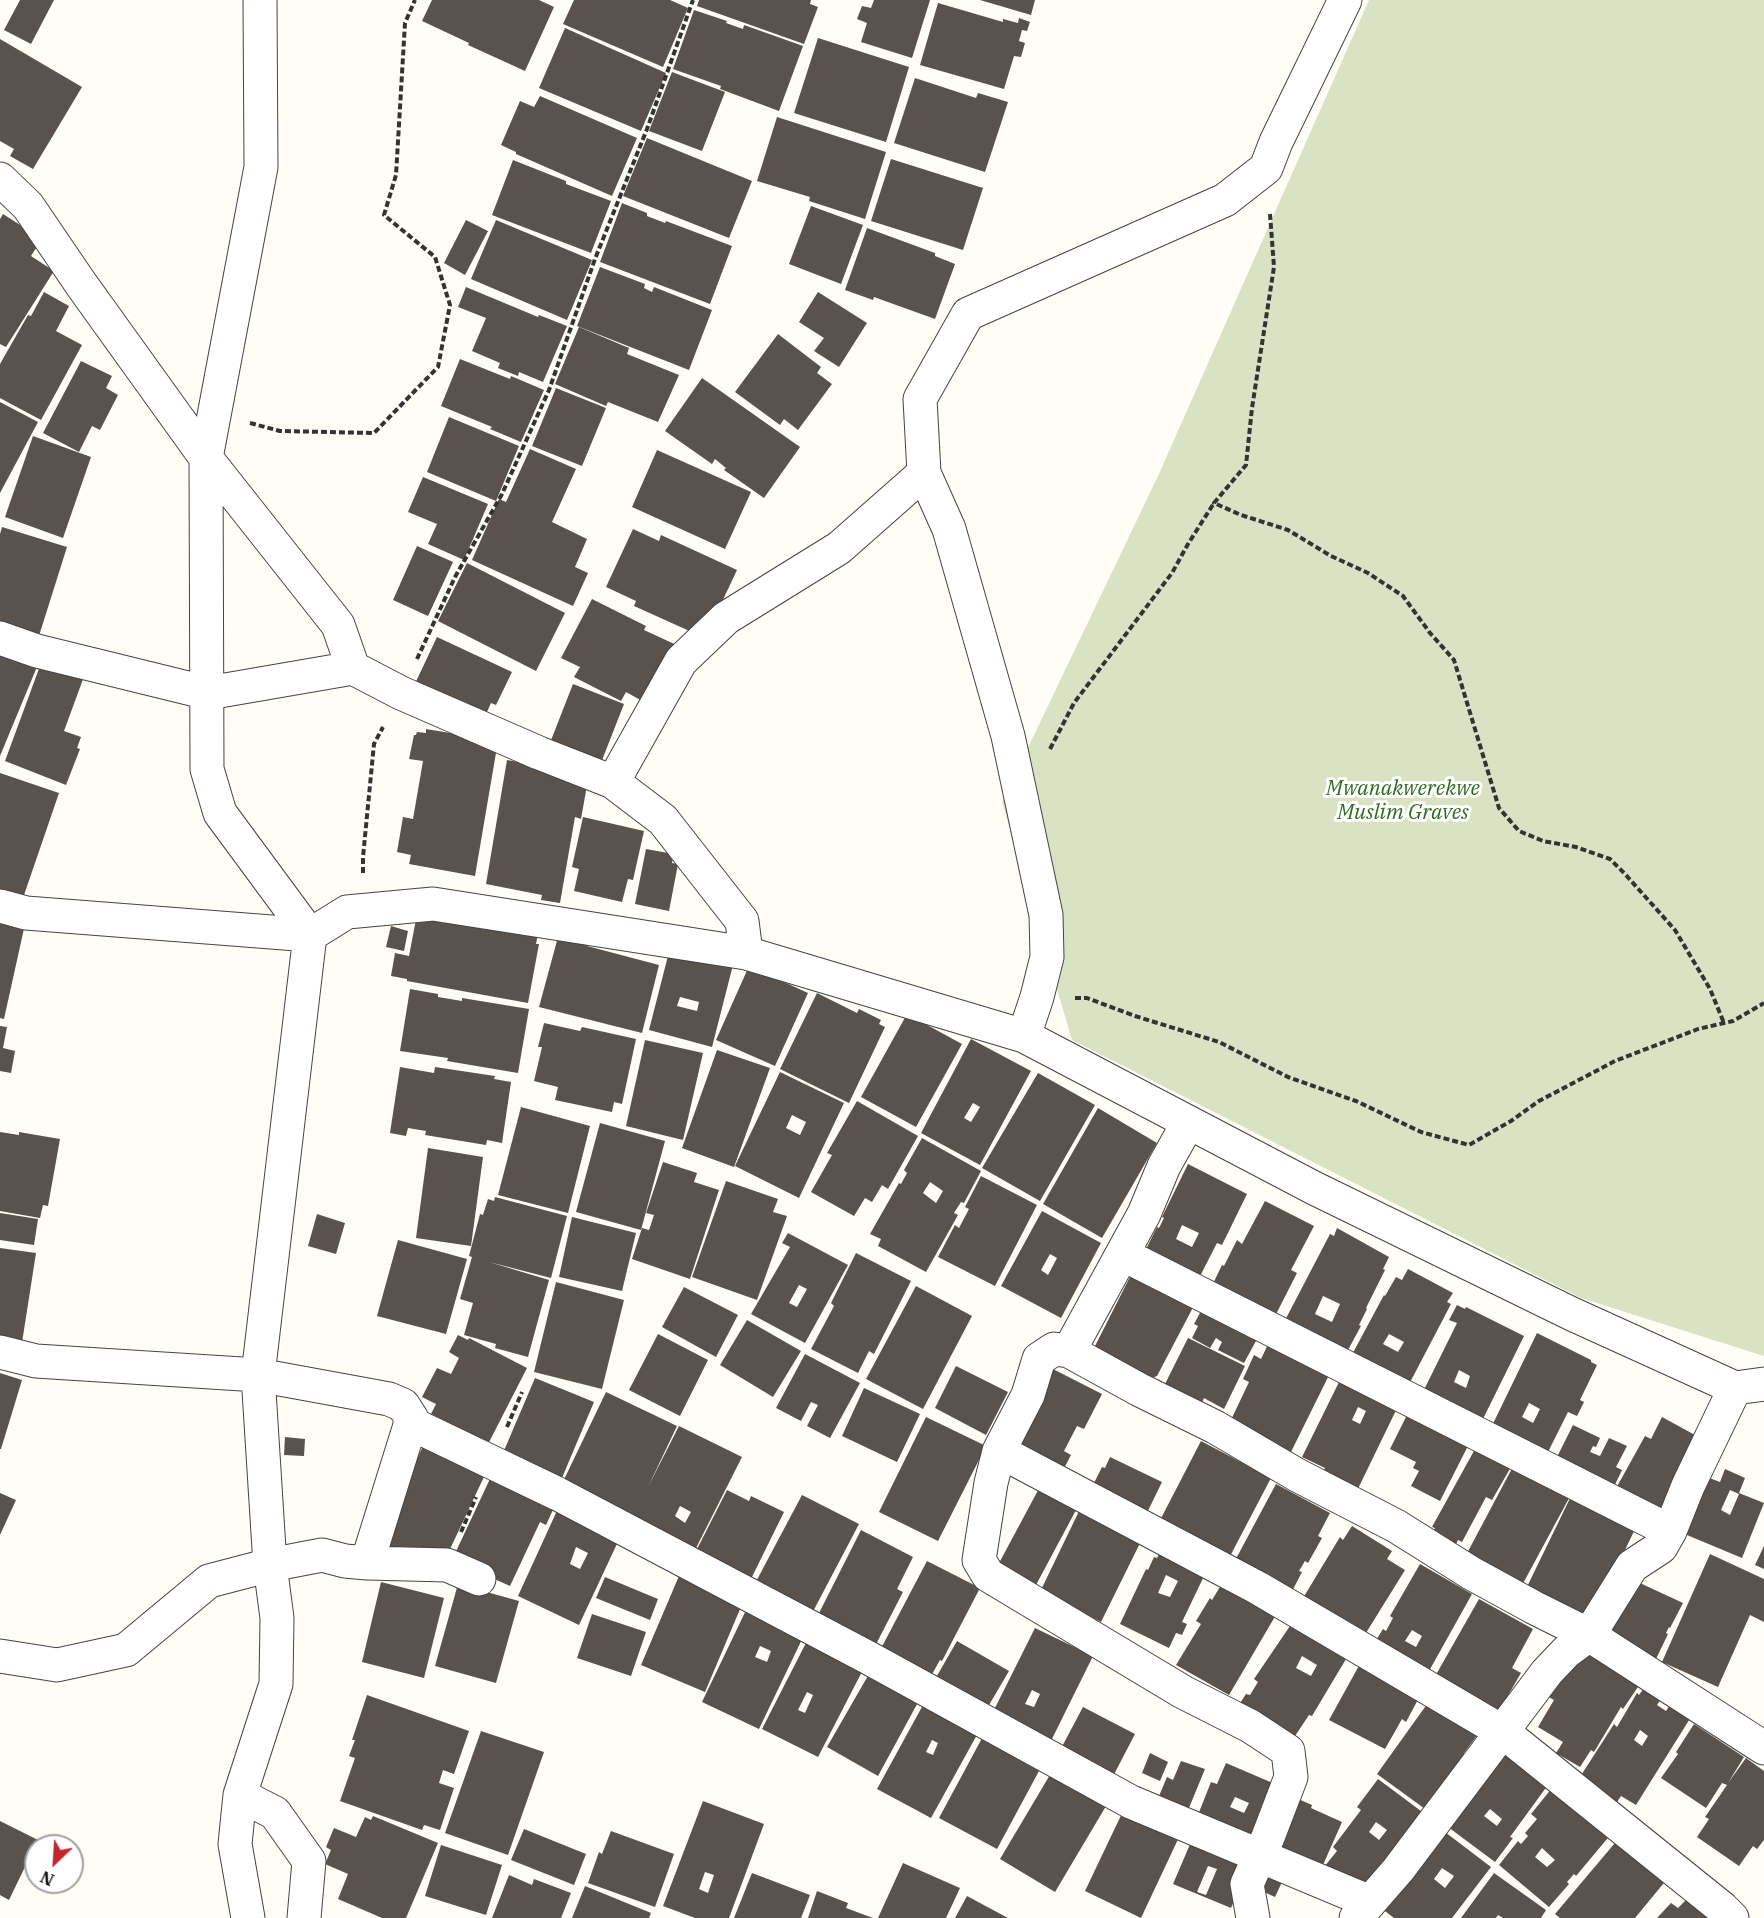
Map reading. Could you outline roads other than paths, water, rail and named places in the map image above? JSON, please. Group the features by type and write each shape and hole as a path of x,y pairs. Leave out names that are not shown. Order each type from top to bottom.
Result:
{"street":[{"path":"248,1918 235,1844 240,1796 276,1684 276,1618 270,1565 258,1375 310,935 220,813 207,769 206,458 261,167 260,0"},
{"path":"1024,1036 1047,957 1046,915 1008,735 949,529 924,473 920,399 968,314 1225,200 1266,168 1276,142 1346,0"},
{"path":"0,179 28,206 206,458 338,625 353,668"},
{"path":"613,782 681,661 726,618 839,548 924,473"},
{"path":"0,638 37,651 208,693 353,668 401,693 538,753 613,782 663,820 735,912 742,921 746,953"},
{"path":"0,906 26,913 310,935 347,912 433,904 746,953 1024,1036 1314,1188 1572,1314 1749,1386 1689,1486 1670,1531 1660,1547 1632,1566 1589,1635 1566,1652 1546,1672 1398,1870 1363,1910 1260,1855 1131,1802 867,1657 558,1494 410,1423"},
{"path":"1070,1351 1144,1214 1164,1166 1188,1122"},
{"path":"1122,1254 1670,1531"},
{"path":"1252,1918 1247,1884 1291,1777 1288,1751 1250,1726 1184,1692 988,1575 979,1560 999,1451 1028,1395 1039,1359 1053,1349 1070,1351 1138,1389 1215,1427 1297,1475 1396,1526 1471,1573 1589,1635 1764,1748"},
{"path":"0,1352 36,1361 258,1375 388,1399 403,1405 412,1419 367,1563"},
{"path":"999,1451 1258,1588 1503,1732 1732,1918"},
{"path":"0,1656 57,1665 126,1650 209,1581 270,1565 322,1555 345,1561 367,1563 447,1565 478,1579"},
{"path":"240,1796 275,1813 309,1862 304,1918"}],"park label":[{"name":"Mwanakwerekwe Muslim Graves","path":"1403,801"}]}
